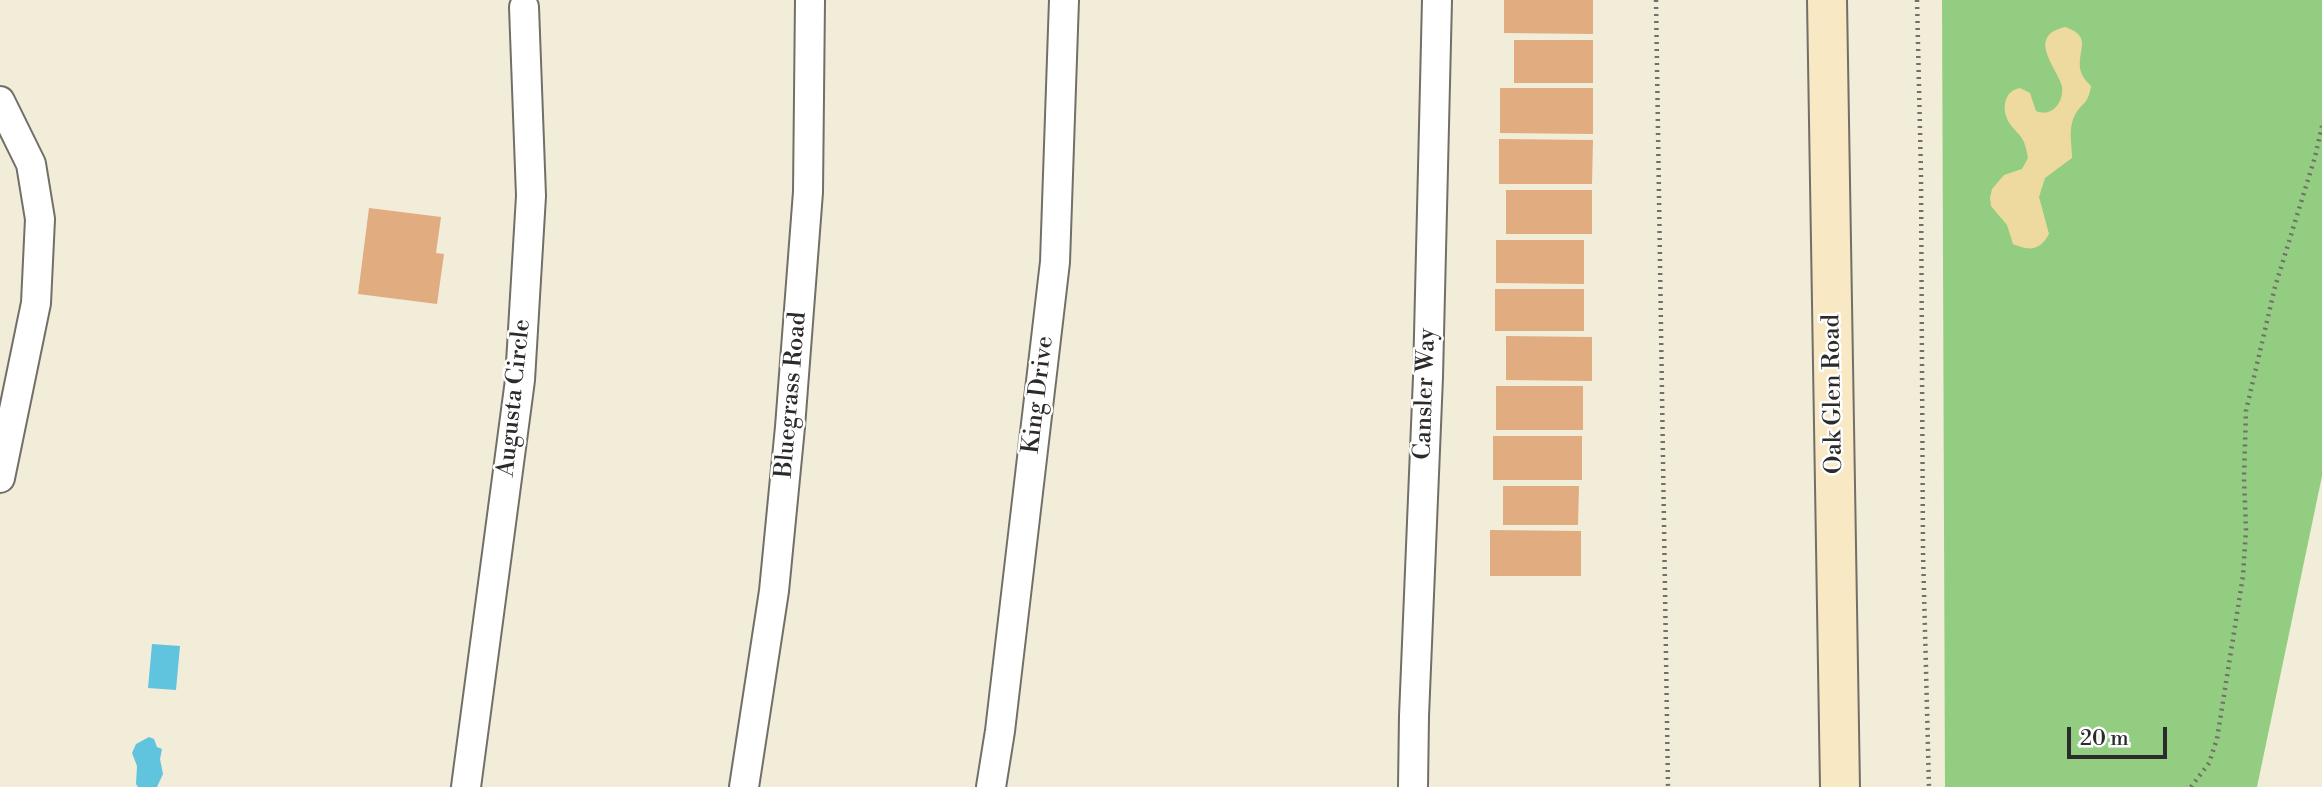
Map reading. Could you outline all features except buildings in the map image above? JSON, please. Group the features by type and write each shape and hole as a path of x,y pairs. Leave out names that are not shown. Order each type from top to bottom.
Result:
{"main road":[{"name":"Oak Glen Road","path":"1827,0 1840,787"}],"street":[{"name":"Bluegrass Road","path":"744,787 774,591 790,427 808,192 810,0"},
{"name":"King Drive","path":"991,787 1000,731 1055,262 1064,0"},
{"name":"Cansler Way","path":"1413,787 1428,377 1437,0"},
{"name":"Augusta Circle","path":"466,787 520,380 531,197 524,8"},
{"path":"0,102 31,164 40,219 36,303 0,478"}],"path":[{"path":"1656,0 1668,787"},
{"path":"1917,0 1923,552 1929,787"},
{"path":"2191,787 2210,763 2217,740 2243,576 2246,530 2246,411 2274,287 2315,157 2322,126"}],"green space":[{"path":"1942,0 2322,0 2322,476 2257,787 1945,787"}],"sand":[{"path":"2065,27 2074,31 2082,40 2081,72 2091,86 2086,101 2072,122 2072,158 2045,178 2039,197 2049,234 2042,244 2034,248 2024,248 2013,244 2007,225 1991,206 1992,189 2004,175 2022,169 2028,158 2023,139 2007,119 2005,102 2010,93 2020,88 2030,93 2036,111 2047,112 2056,107 2062,86 2045,45 2053,31"}],"water":[{"path":"152,644 180,646 176,690 148,688"},
{"path":"149,737 162,749 160,759 163,774 157,787 138,787 137,766 132,753 136,744"}]}
